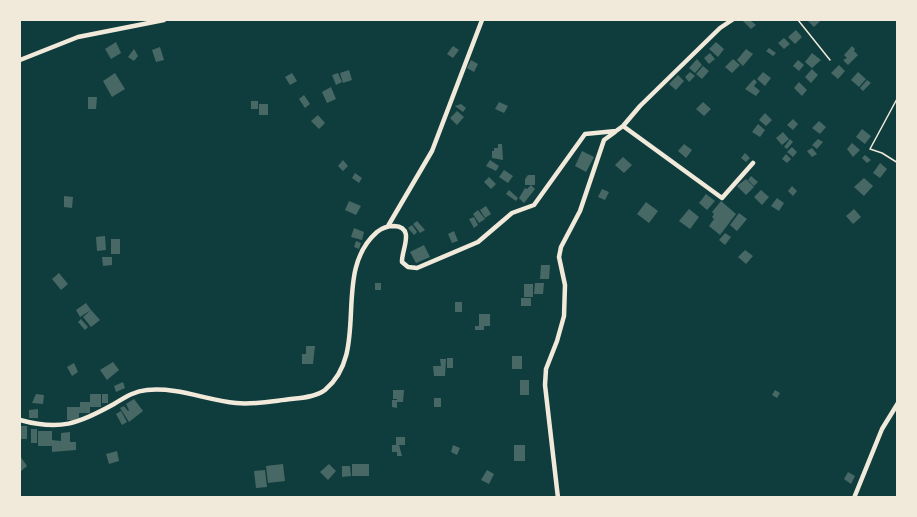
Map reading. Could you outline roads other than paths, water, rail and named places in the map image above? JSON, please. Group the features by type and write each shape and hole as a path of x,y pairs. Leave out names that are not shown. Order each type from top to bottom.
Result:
{"street":[{"path":"20,60 78,38 164,20"},
{"path":"388,226 432,151 482,20"},
{"path":"558,498 545,385 546,369 564,316 565,285 559,257 567,234 580,211 604,140 623,126 640,106 720,28 732,20"},
{"path":"623,126 722,198 753,163"},
{"path":"20,420 39,426 73,424 135,392 145,390 178,392 250,404 323,392 336,377 346,357 353,281 358,257 379,230 388,226 399,226 404,230 407,238 401,255 402,262 408,267 417,268 432,263 478,242 512,213 534,205 585,134 616,131"},
{"path":"854,498 882,429 897,403"}]}
